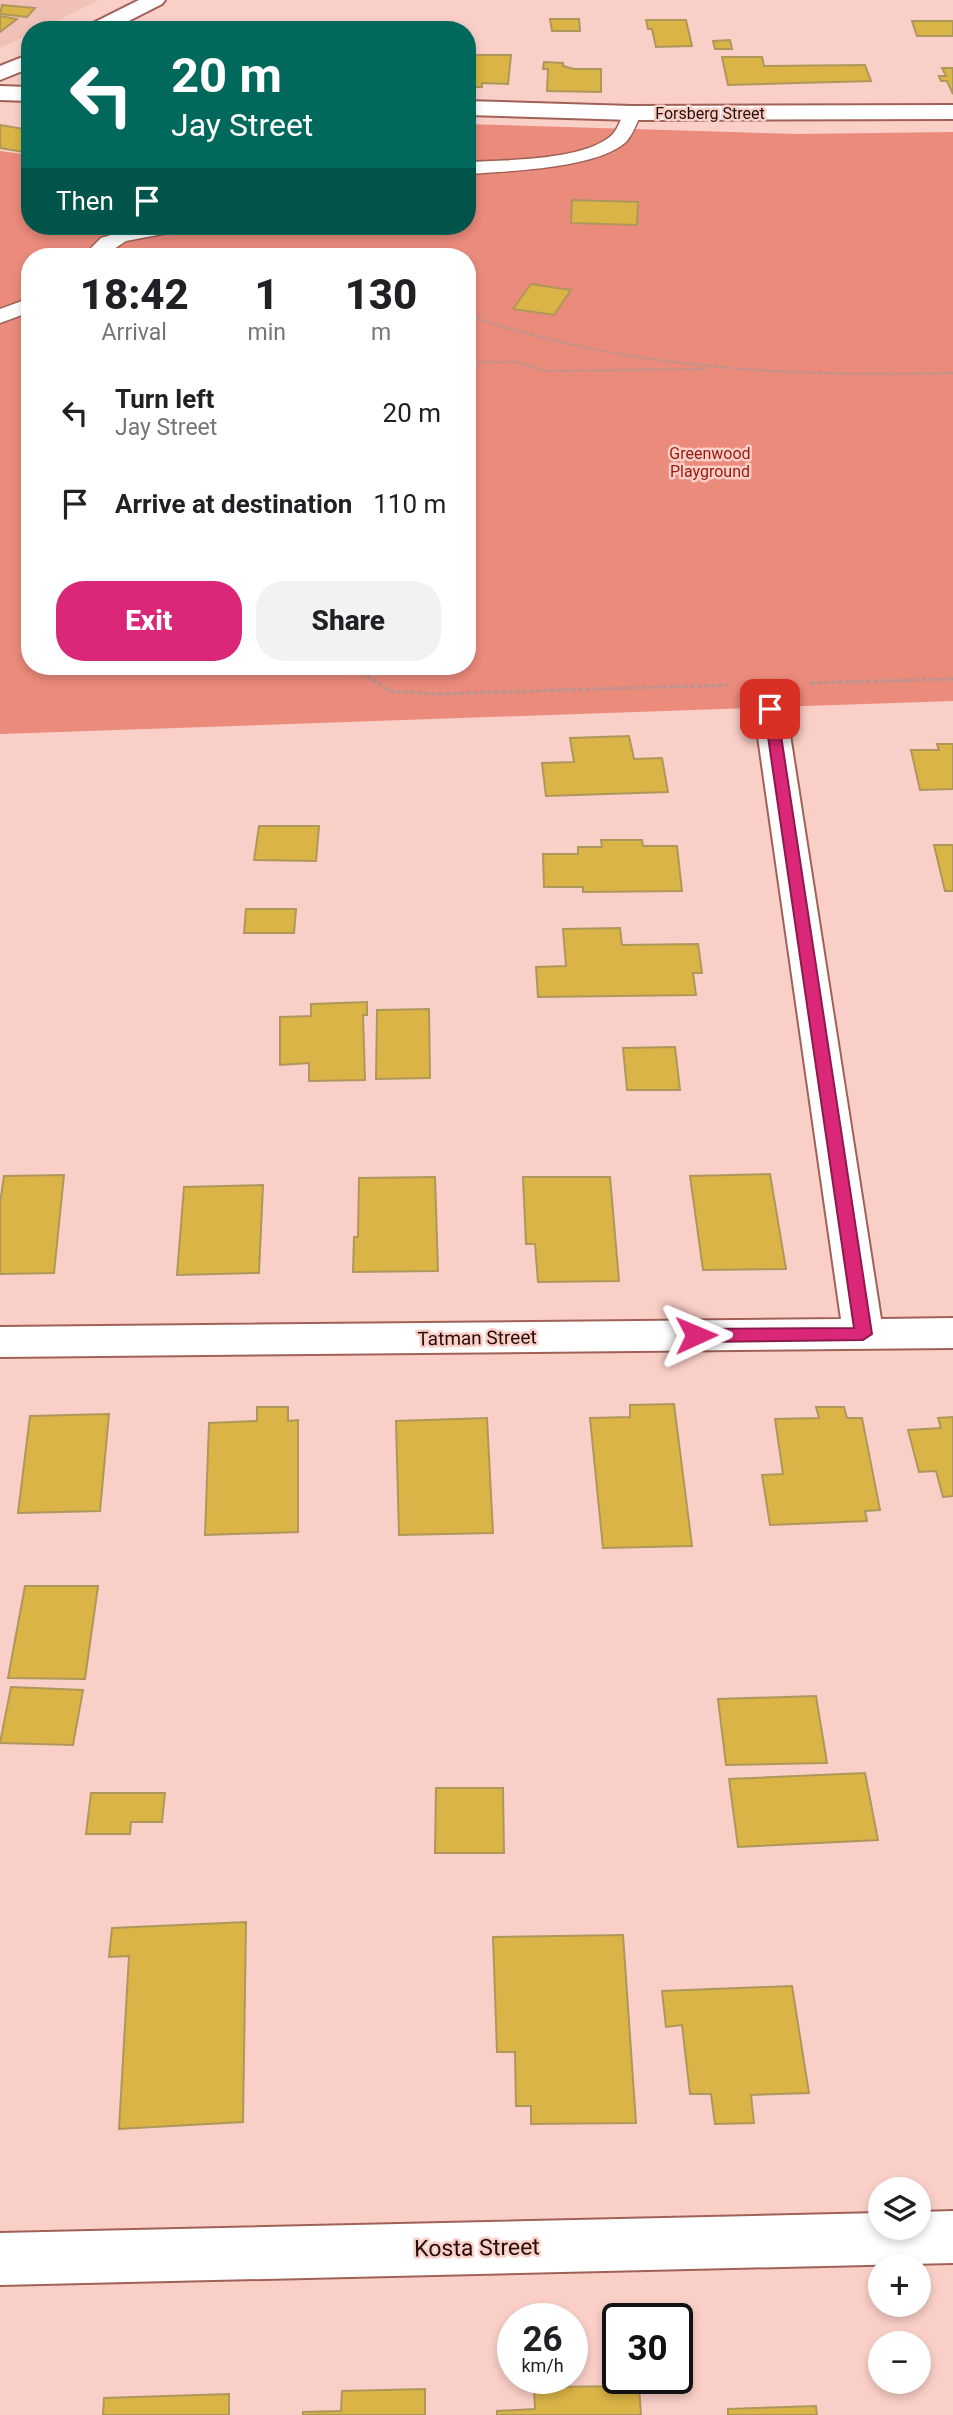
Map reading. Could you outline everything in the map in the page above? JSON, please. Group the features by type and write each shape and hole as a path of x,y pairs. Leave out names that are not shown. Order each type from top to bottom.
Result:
{"street":[{"path":"113,21 156,0"},
{"path":"0,75 21,64"},
{"path":"0,93 21,94"},
{"name":"Forsberg Street","path":"476,108 632,113 953,112"},
{"path":"770,709 863,1334"},
{"name":"Tatman Street","path":"0,1342 953,1333"},
{"name":"Kosta Street","path":"0,2259 953,2236"}],"lane":[{"path":"476,167 558,160 598,149 620,138 632,113"},
{"path":"97,248 124,235"},
{"path":"0,317 21,308"}],"path":[{"path":"476,318 536,338 720,369"},
{"path":"476,362 517,362 545,371 720,369 815,375 953,373"},
{"path":"366,675 389,691 436,694 729,685"},
{"path":"799,683 953,679"}],"shaded area":[{"path":"0,0 99,0 56,21 21,21 21,38 0,48"}],"green space":[{"name":"Greenwood Playground","path":"476,124 797,134 953,132 953,701 0,734 0,151 21,154 21,235 476,235"}],"building":[{"path":"2,5 35,8 27,17 0,14"},
{"path":"0,16 17,19 0,32"},
{"path":"550,19 579,19 580,31 552,31"},
{"path":"646,20 686,20 692,46 656,47 652,29 648,29"},
{"path":"912,21 953,21 953,36 917,36"},
{"path":"730,40 732,49 715,49 713,41"},
{"path":"476,55 511,55 508,84 482,83 482,87 476,87"},
{"path":"722,57 762,57 764,66 865,65 871,81 728,85"},
{"path":"544,62 563,63 563,66 574,69 601,69 601,92 547,91 548,69 543,69"},
{"path":"942,68 953,68 953,94 947,81 941,81 939,76 946,76"},
{"path":"0,125 21,128 21,152 0,148"},
{"path":"572,200 638,202 637,225 571,223"},
{"path":"531,284 571,290 554,315 513,309"},
{"path":"629,736 634,759 662,758 668,792 546,796 542,763 574,762 570,738"},
{"path":"937,744 953,744 953,789 920,790 911,750 939,750"},
{"path":"259,826 319,826 316,861 254,860"},
{"path":"601,840 642,840 643,846 677,846 682,891 583,892 583,887 544,887 543,854 578,854 578,847 602,847"},
{"path":"934,845 953,845 953,891 945,891"},
{"path":"246,909 296,909 294,933 244,933"},
{"path":"620,928 622,945 698,944 702,973 693,973 696,995 538,997 536,967 566,966 563,929"},
{"path":"367,1002 367,1015 363,1015 365,1080 309,1081 309,1063 280,1065 280,1017 311,1016 311,1004"},
{"path":"429,1009 430,1078 376,1079 377,1010"},
{"path":"675,1047 680,1090 627,1090 623,1048"},
{"path":"770,1174 786,1269 703,1270 690,1176"},
{"path":"64,1175 54,1273 0,1274 0,1203 4,1176"},
{"path":"435,1177 438,1271 353,1272 354,1237 358,1237 359,1178"},
{"path":"523,1177 610,1177 619,1281 538,1282 535,1244 526,1244"},
{"path":"263,1185 259,1273 177,1275 184,1187"},
{"path":"674,1404 692,1546 603,1548 590,1418 630,1417 630,1405"},
{"path":"257,1407 288,1407 288,1421 298,1420 298,1532 205,1535 209,1423 257,1421"},
{"path":"816,1407 844,1407 847,1418 862,1418 880,1510 865,1511 867,1521 770,1525 762,1475 783,1474 775,1419 819,1418"},
{"path":"109,1414 100,1511 18,1513 30,1416"},
{"path":"953,1417 953,1496 943,1497 936,1471 919,1472 908,1430 941,1428 938,1418"},
{"path":"487,1418 493,1533 399,1535 396,1421"},
{"path":"25,1586 98,1586 85,1679 8,1678"},
{"path":"11,1687 83,1690 73,1745 0,1743"},
{"path":"816,1696 827,1763 726,1765 718,1699"},
{"path":"865,1773 878,1840 738,1847 729,1779"},
{"path":"436,1788 503,1788 504,1853 435,1853"},
{"path":"91,1793 165,1793 162,1822 131,1822 130,1834 86,1834"},
{"path":"246,1922 243,2122 119,2129 129,1956 109,1957 112,1928"},
{"path":"623,1935 636,2123 531,2124 531,2106 516,2106 515,2052 497,2052 493,1937"},
{"path":"792,1986 809,2093 751,2095 754,2123 715,2124 711,2094 690,2094 682,2025 666,2027 662,1991"},
{"path":"588,2386 602,2386 602,2394 640,2394 641,2415 497,2415 497,2411 535,2409 534,2394 588,2394"},
{"path":"425,2389 425,2415 303,2415 303,2412 341,2411 342,2391"},
{"path":"229,2394 229,2415 103,2415 104,2398"},
{"path":"816,2406 817,2415 728,2415 728,2409"}],"route":[{"path":"696,1335 863,1334 770,709"}]}
